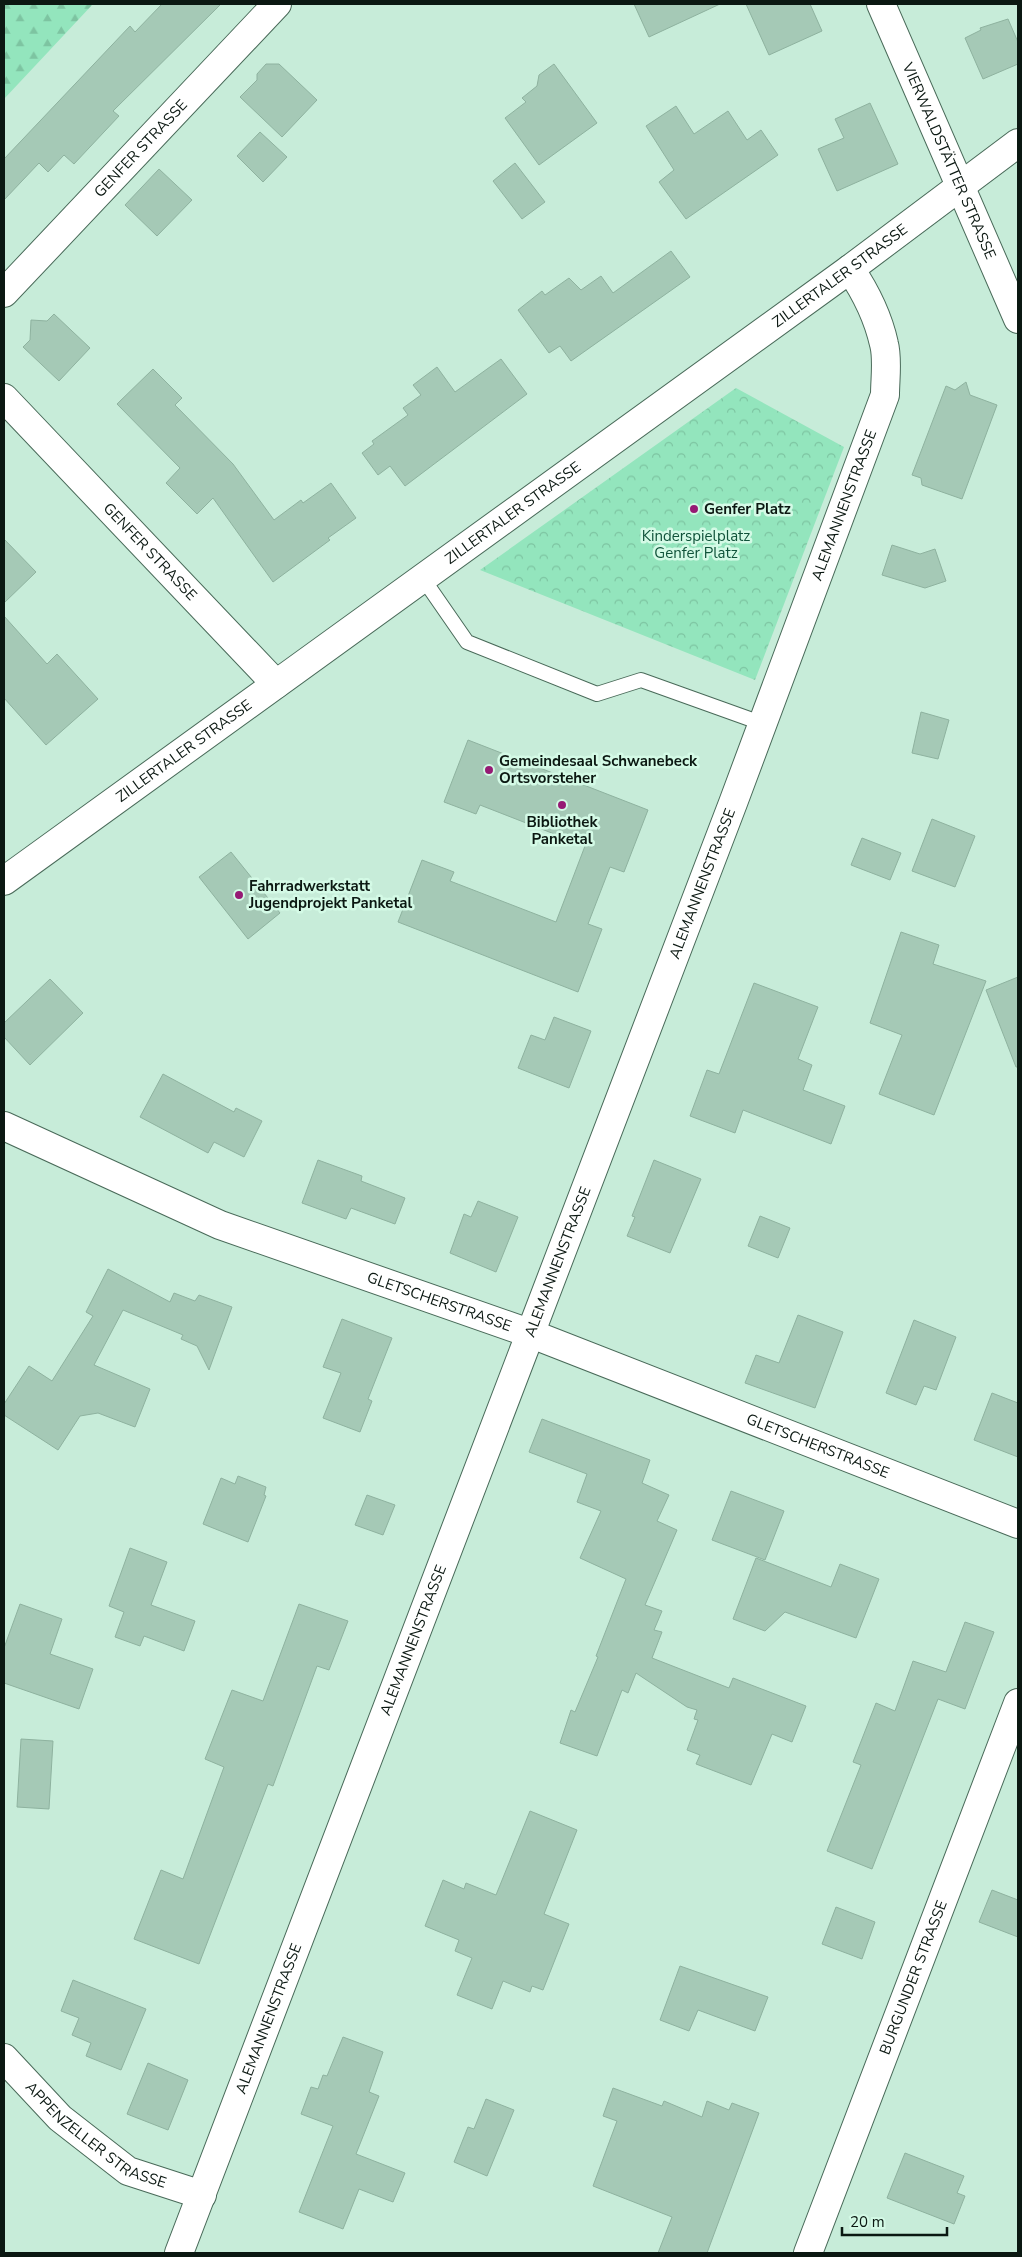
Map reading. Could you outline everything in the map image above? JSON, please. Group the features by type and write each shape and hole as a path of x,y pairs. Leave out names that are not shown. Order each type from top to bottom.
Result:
{"street":[{"name":"GENFER STRASSE","path":"4,293 277,4"},
{"name":"VIERWALDSTÄTTER STRASSE","path":"880,4 1018,319"},
{"name":"ZILLERTALER STRASSE","path":"4,881 850,269 1018,143"},
{"name":"ALEMANNENSTRASSE","path":"179,2253 734,803 761,723 885,395 884,345 862,286 850,269"},
{"name":"GENFER STRASSE","path":"4,398 276,684"},
{"name":"GLETSCHERSTRASSE","path":"4,1126 220,1225 530,1333 1018,1524"},
{"name":"BURGUNDER STRASSE","path":"808,2253 1018,1703"},
{"name":"APPENZELLER STRASSE","path":"4,2058 60,2118 128,2171 202,2195"}],"lane":[{"path":"422,577 466,642 596,694 640,680 761,723"}],"green space":[{"path":"4,4 93,4 4,99"},
{"name":"Kinderspielplatz Genfer Platz","path":"736,388 844,447 755,680 480,570"}],"building":[{"path":"162,4 221,4 113,111 119,116 74,164 64,155 48,172 39,163 4,200 4,159 130,26 135,32"},
{"path":"634,4 720,4 649,37"},
{"path":"746,4 810,4 822,31 769,55"},
{"path":"1008,19 1018,42 1018,64 983,79 965,38 981,30 980,28"},
{"path":"266,64 279,64 317,100 282,137 240,97 257,80 257,74"},
{"path":"554,64 597,123 539,165 505,118 526,102 522,98 537,86 539,75"},
{"path":"870,103 898,164 837,191 818,149 844,138 835,119"},
{"path":"676,106 694,134 728,111 747,140 761,130 778,155 686,219 659,182 674,170 646,126"},
{"path":"260,132 287,157 263,182 237,156"},
{"path":"515,163 545,202 522,219 493,181"},
{"path":"159,169 192,200 157,236 125,205"},
{"path":"671,251 690,277 571,361 560,346 549,353 518,310 542,291 545,295 569,278 581,290 601,276 613,293"},
{"path":"54,314 90,348 59,381 23,347 30,340 31,320 47,321"},
{"path":"501,359 527,394 405,486 390,466 378,475 362,453 374,444 372,441 408,415 403,408 421,395 413,385 437,367 455,392"},
{"path":"153,369 182,398 175,405 233,464 274,520 301,500 303,503 331,483 356,518 328,538 330,540 273,582 213,498 197,514 166,483 180,468 117,404"},
{"path":"966,382 970,395 997,405 962,499 922,485 921,478 912,475 946,386 955,390"},
{"path":"4,539 36,572 4,603"},
{"path":"892,545 920,554 935,549 946,581 925,588 882,575"},
{"path":"4,616 47,664 57,654 98,699 46,745 4,698"},
{"path":"921,712 949,720 938,759 912,753"},
{"path":"468,740 648,810 624,872 610,867 588,924 602,929 578,992 398,922 422,860 454,872 450,881 556,922 585,846 480,805 476,814 444,802"},
{"path":"932,819 975,836 955,887 912,871"},
{"path":"862,838 901,853 890,880 851,865"},
{"name":"Fahrradwerkstatt Jugendprojekt Panketal","path":"231,852 280,913 248,939 199,877"},
{"path":"901,932 939,945 933,964 986,981 934,1115 879,1094 902,1035 870,1023"},
{"path":"1018,977 1018,1067 1016,1067 986,990"},
{"path":"50,979 83,1013 30,1065 4,1037 4,1023"},
{"path":"754,983 818,1007 798,1059 812,1065 803,1090 845,1106 831,1144 743,1110 735,1133 690,1116 707,1070 719,1074"},
{"path":"554,1017 591,1031 569,1088 518,1068 531,1035 545,1040"},
{"path":"163,1074 234,1112 236,1108 262,1121 244,1157 214,1142 208,1153 140,1117"},
{"path":"318,1160 362,1176 361,1181 405,1198 395,1224 351,1208 346,1219 302,1203"},
{"path":"654,1160 701,1179 670,1253 627,1236 635,1217 632,1216"},
{"path":"478,1201 518,1217 496,1272 450,1253 464,1214 471,1217"},
{"path":"760,1216 790,1228 778,1258 748,1246"},
{"path":"108,1269 170,1302 174,1293 195,1301 199,1295 232,1307 209,1370 197,1346 181,1339 183,1335 123,1310 94,1365 150,1389 135,1427 98,1413 80,1416 58,1450 4,1415 4,1404 29,1366 52,1381 93,1316 86,1312"},
{"path":"798,1315 843,1332 815,1408 745,1383 756,1355 779,1363"},
{"path":"342,1319 392,1338 368,1399 372,1401 360,1432 323,1418 341,1373 323,1367"},
{"path":"914,1320 956,1337 936,1390 924,1386 916,1405 886,1393"},
{"path":"992,1393 1018,1403 1018,1457 974,1440"},
{"path":"542,1419 650,1460 642,1483 669,1495 657,1521 677,1530 645,1605 662,1611 654,1630 662,1632 652,1658 729,1688 733,1678 806,1706 792,1742 772,1734 751,1785 696,1764 700,1755 687,1750 698,1720 694,1719 697,1710 687,1707 636,1673 628,1693 622,1690 597,1756 560,1743 571,1710 575,1712 598,1657 596,1656 626,1579 580,1558 601,1511 577,1502 587,1474 529,1452"},
{"path":"238,1476 266,1487 264,1495 266,1496 248,1542 203,1524 221,1478 235,1484"},
{"path":"731,1491 784,1511 765,1560 712,1540"},
{"path":"367,1495 395,1505 383,1535 355,1525"},
{"path":"130,1548 167,1562 151,1605 195,1621 184,1651 144,1636 140,1646 115,1637 124,1612 109,1606"},
{"path":"756,1558 831,1587 840,1564 879,1579 856,1638 785,1612 765,1631 733,1619"},
{"path":"20,1604 62,1619 50,1654 93,1669 79,1709 4,1683 4,1648"},
{"path":"299,1604 348,1621 329,1670 317,1666 273,1786 268,1784 199,1964 134,1939 161,1870 183,1879 224,1767 205,1759 232,1690 263,1701"},
{"path":"965,1622 994,1632 965,1709 938,1699 872,1869 827,1851 861,1765 853,1762 876,1703 895,1711 913,1661 946,1672"},
{"path":"21,1739 53,1741 49,1809 17,1807"},
{"path":"530,1811 577,1830 544,1914 569,1924 543,1990 532,1986 530,1992 503,1981 492,2009 457,1995 472,1958 455,1951 459,1940 425,1926 443,1880 464,1889 466,1883 496,1895"},
{"path":"992,1890 1018,1900 1018,1937 979,1922"},
{"path":"836,1907 875,1922 862,1959 822,1944"},
{"path":"680,1966 768,1997 755,2031 698,2010 689,2031 660,2020"},
{"path":"73,1980 146,2009 121,2070 86,2056 91,2043 72,2035 79,2018 61,2011"},
{"path":"343,2037 383,2052 369,2092 379,2096 356,2154 405,2173 393,2202 359,2189 343,2229 299,2212 333,2126 301,2114 311,2087 318,2089 323,2075 327,2076"},
{"path":"148,2063 188,2080 168,2130 127,2114"},
{"path":"613,2088 662,2106 664,2101 702,2117 707,2101 729,2110 732,2103 759,2113 707,2253 658,2253 672,2217 593,2186 617,2121 603,2116"},
{"path":"486,2099 514,2110 487,2176 454,2162 468,2127 474,2129"},
{"path":"905,2153 964,2176 957,2193 965,2196 954,2224 887,2198"}],"place":[{"name":"Genfer Platz","path":"694,509"},
{"name":"Gemeindesaal Schwanebeck Ortsvorsteher","path":"489,770"},
{"name":"Bibliothek Panketal","path":"562,805"},
{"name":"Fahrradwerkstatt Jugendprojekt Panketal","path":"239,895"}]}
